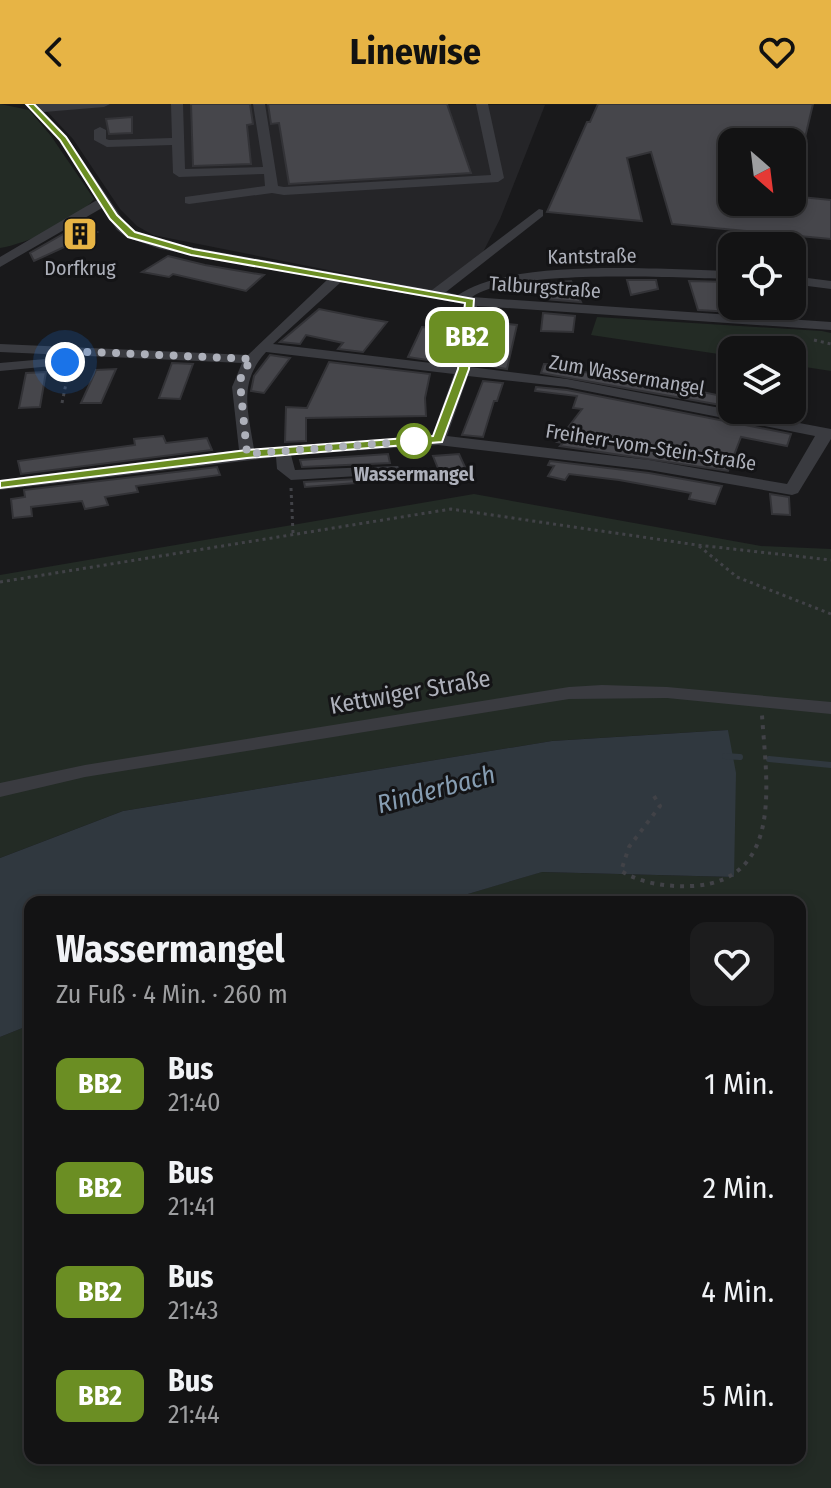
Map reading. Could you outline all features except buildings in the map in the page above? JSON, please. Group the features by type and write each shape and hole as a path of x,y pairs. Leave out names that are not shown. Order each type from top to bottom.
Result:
{"street":[{"name":"Talburgstraße","path":"34,106 104,104"},
{"path":"177,104 179,173 269,170"},
{"path":"259,104 272,189"},
{"path":"189,200 272,189 498,178 482,104"},
{"name":"Talburgstraße","path":"34,106 63,139 121,227 146,241 336,279 465,300 831,326"},
{"path":"100,130 100,140 107,144 177,141"},
{"path":"0,263 103,202"},
{"path":"433,296 539,213"},
{"path":"0,252 23,249"},
{"name":"Kantstraße","path":"465,300 464,292 476,286 547,276 718,275"},
{"path":"247,454 240,382 242,373 264,347 336,279"},
{"path":"806,282 831,285"},
{"path":"0,485 247,454 438,440 463,369 465,300"},
{"name":"Zum Wassermangel","path":"264,347 305,355 463,369 651,397 827,433"},
{"path":"0,348 66,357 252,359"},
{"path":"0,367 66,357"},
{"name":"Freiherr-vom-Stein-Straße","path":"438,440 635,463 792,490 827,433"},
{"path":"283,451 285,469 291,475 392,469"},
{"name":"Kettwiger Straße","path":"0,790 85,771 569,693 625,689 664,691 762,704 831,708"}],"path":[{"path":"62,403 69,367 66,357"},
{"path":"291,475 293,533"},
{"path":"0,582 451,509 697,545 831,560"},
{"path":"697,545 737,577 831,614"},
{"path":"654,796 660,806 629,847 621,871 636,881 660,886 696,886 726,879 745,866 758,849 763,728"}],"shaded area":[{"path":"0,104 29,110 51,136 94,199 75,216 51,230 0,248"},
{"path":"41,105 545,105 500,219 481,256 433,291 153,235 137,226 120,209 73,139"},
{"path":"597,317 822,331 831,333 831,371 806,367 806,336 718,336 718,354 591,335"},
{"path":"474,494 761,546 831,549 831,1488 0,1488 0,1037 24,1027 24,1464 806,1464 806,896 461,896 541,872 734,877 728,730 552,741 123,811 0,858 0,575"}],"water":[{"path":"728,730 736,773 734,877 542,872 461,896 24,896 24,1027 0,1037 0,858 123,811 552,741"}],"waterway":[{"name":"Rinderbach","path":"725,756 740,757"},
{"name":"Rinderbach","path":"769,759 831,765"}],"bus line":[{"name":"BB2","path":"0,485 247,454 438,440 463,369 471,301 191,252 146,241 121,227 63,139 31,104"}],"place":[{"name":"Dorfkrug","path":"80,234"},
{"name":"Wassermangel","path":"414,441"}],"route":[{"path":"65,362 76,357 67,351 252,359 240,382 247,454 414,441"}]}
